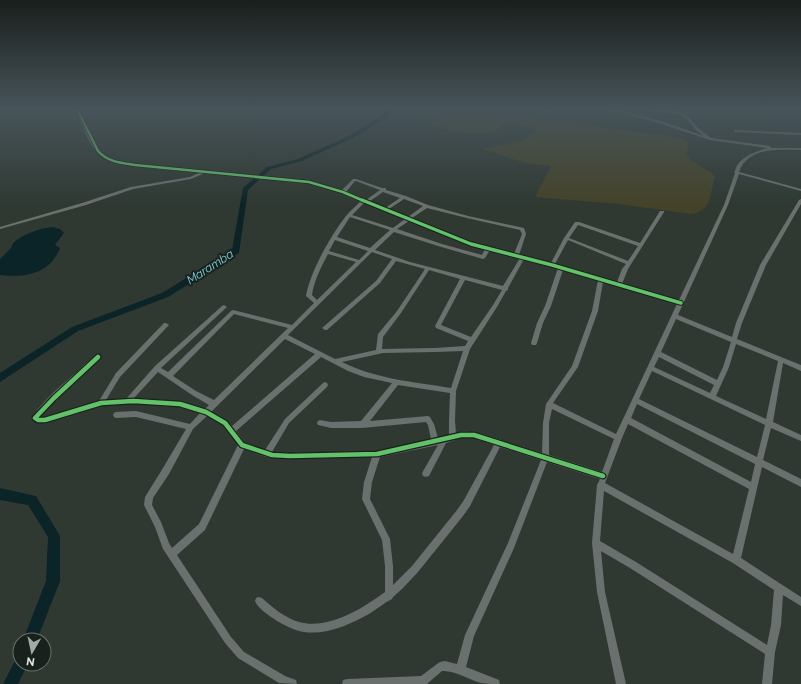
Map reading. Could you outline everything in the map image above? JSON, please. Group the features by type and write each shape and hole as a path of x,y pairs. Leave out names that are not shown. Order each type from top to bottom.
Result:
{"street":[{"path":"91,141 94,148 107,159 135,165 309,182 343,192 454,238 488,249 561,267 680,303"},
{"path":"723,141 773,148 801,149"},
{"path":"621,684 602,592 596,543 603,476 618,438 729,196 740,164 752,154 773,148"},
{"path":"0,228 84,204 132,188 191,178 206,171"},
{"path":"736,172 801,190"},
{"path":"343,192 354,180 426,206 479,220 522,229 524,234 516,256"},
{"path":"318,303 310,298 309,294 327,252 348,215 384,190"},
{"path":"385,210 404,197"},
{"path":"712,397 717,383 726,366 733,340 746,304 763,266 801,200"},
{"path":"292,684 267,672 241,655 217,626 171,554 148,505 148,501 191,427 393,230 426,206"},
{"path":"619,284 629,263 662,212"},
{"path":"348,215 440,245 483,257 488,249"},
{"path":"552,265 566,238 577,222 641,245"},
{"path":"335,238 395,259 506,289"},
{"path":"566,238 629,263"},
{"path":"327,252 360,262"},
{"path":"453,436 453,391 467,348 506,289 523,257"},
{"path":"325,328 378,282 395,259"},
{"path":"534,343 561,267"},
{"path":"379,351 380,336 399,312 428,268"},
{"path":"463,278 438,326 471,340"},
{"path":"460,670 470,635 511,545 545,458 546,423 549,404 575,367 595,311 601,280"},
{"path":"128,401 157,368 224,308"},
{"path":"169,376 233,312 244,313 293,327"},
{"path":"674,316 801,368"},
{"path":"101,403 118,376 166,325"},
{"path":"284,336 356,371 397,382 453,391"},
{"path":"336,361 379,351 467,348"},
{"path":"657,353 717,383"},
{"path":"231,431 320,354"},
{"path":"98,358 40,411 35,418 38,420 45,420 101,403 128,401 180,404 206,412 224,423 242,445 266,454 290,456 377,454 444,440 453,436 474,435 603,476"},
{"path":"736,560 769,422 781,360"},
{"path":"157,368 214,404"},
{"path":"651,368 801,438"},
{"path":"362,425 397,382"},
{"path":"266,454 287,421 325,385"},
{"path":"636,400 801,483"},
{"path":"549,404 618,438"},
{"path":"116,415 127,413 136,414 191,427"},
{"path":"320,423 331,425 362,425 428,419 430,420 435,442"},
{"path":"627,420 753,487"},
{"path":"426,473 444,440"},
{"path":"259,601 291,624 310,628 329,626 369,610 389,596 413,571 460,514 499,442"},
{"path":"171,554 198,532 205,523 242,445"},
{"path":"377,454 368,482 366,499 386,539 389,566 389,596"},
{"path":"601,484 736,560 801,602"},
{"path":"596,543 770,652"},
{"path":"767,684 770,652 776,625 779,588"},
{"path":"347,684 395,681 419,682 426,679 440,667 444,666 460,670 495,684"}],"shaded area":[{"path":"519,141 685,141 689,146 687,156 715,177 707,205 698,212 691,214 618,204 535,197 551,166 525,163 482,149"}],"water":[{"path":"52,227 60,229 64,233 55,245 60,248 56,257 50,264 43,269 27,275 0,275 0,259 11,248 13,243 31,232"}],"waterway":[{"name":"Maramba","path":"0,378 75,329 165,295 236,251 245,189 269,168 300,160 342,141"},
{"name":"Maramba","path":"0,494 32,500 54,536 53,581 33,632"},
{"name":"Maramba","path":"10,684 17,672"}],"cycle path":[{"path":"92,141 102,156 112,161 135,165 309,182 343,192 471,244 552,265 681,303"},
{"path":"98,357 74,378 35,418 38,420 45,420 101,403 133,401 180,404 206,412 225,423 242,445 272,455 377,454 461,435 474,435 603,476"}]}
